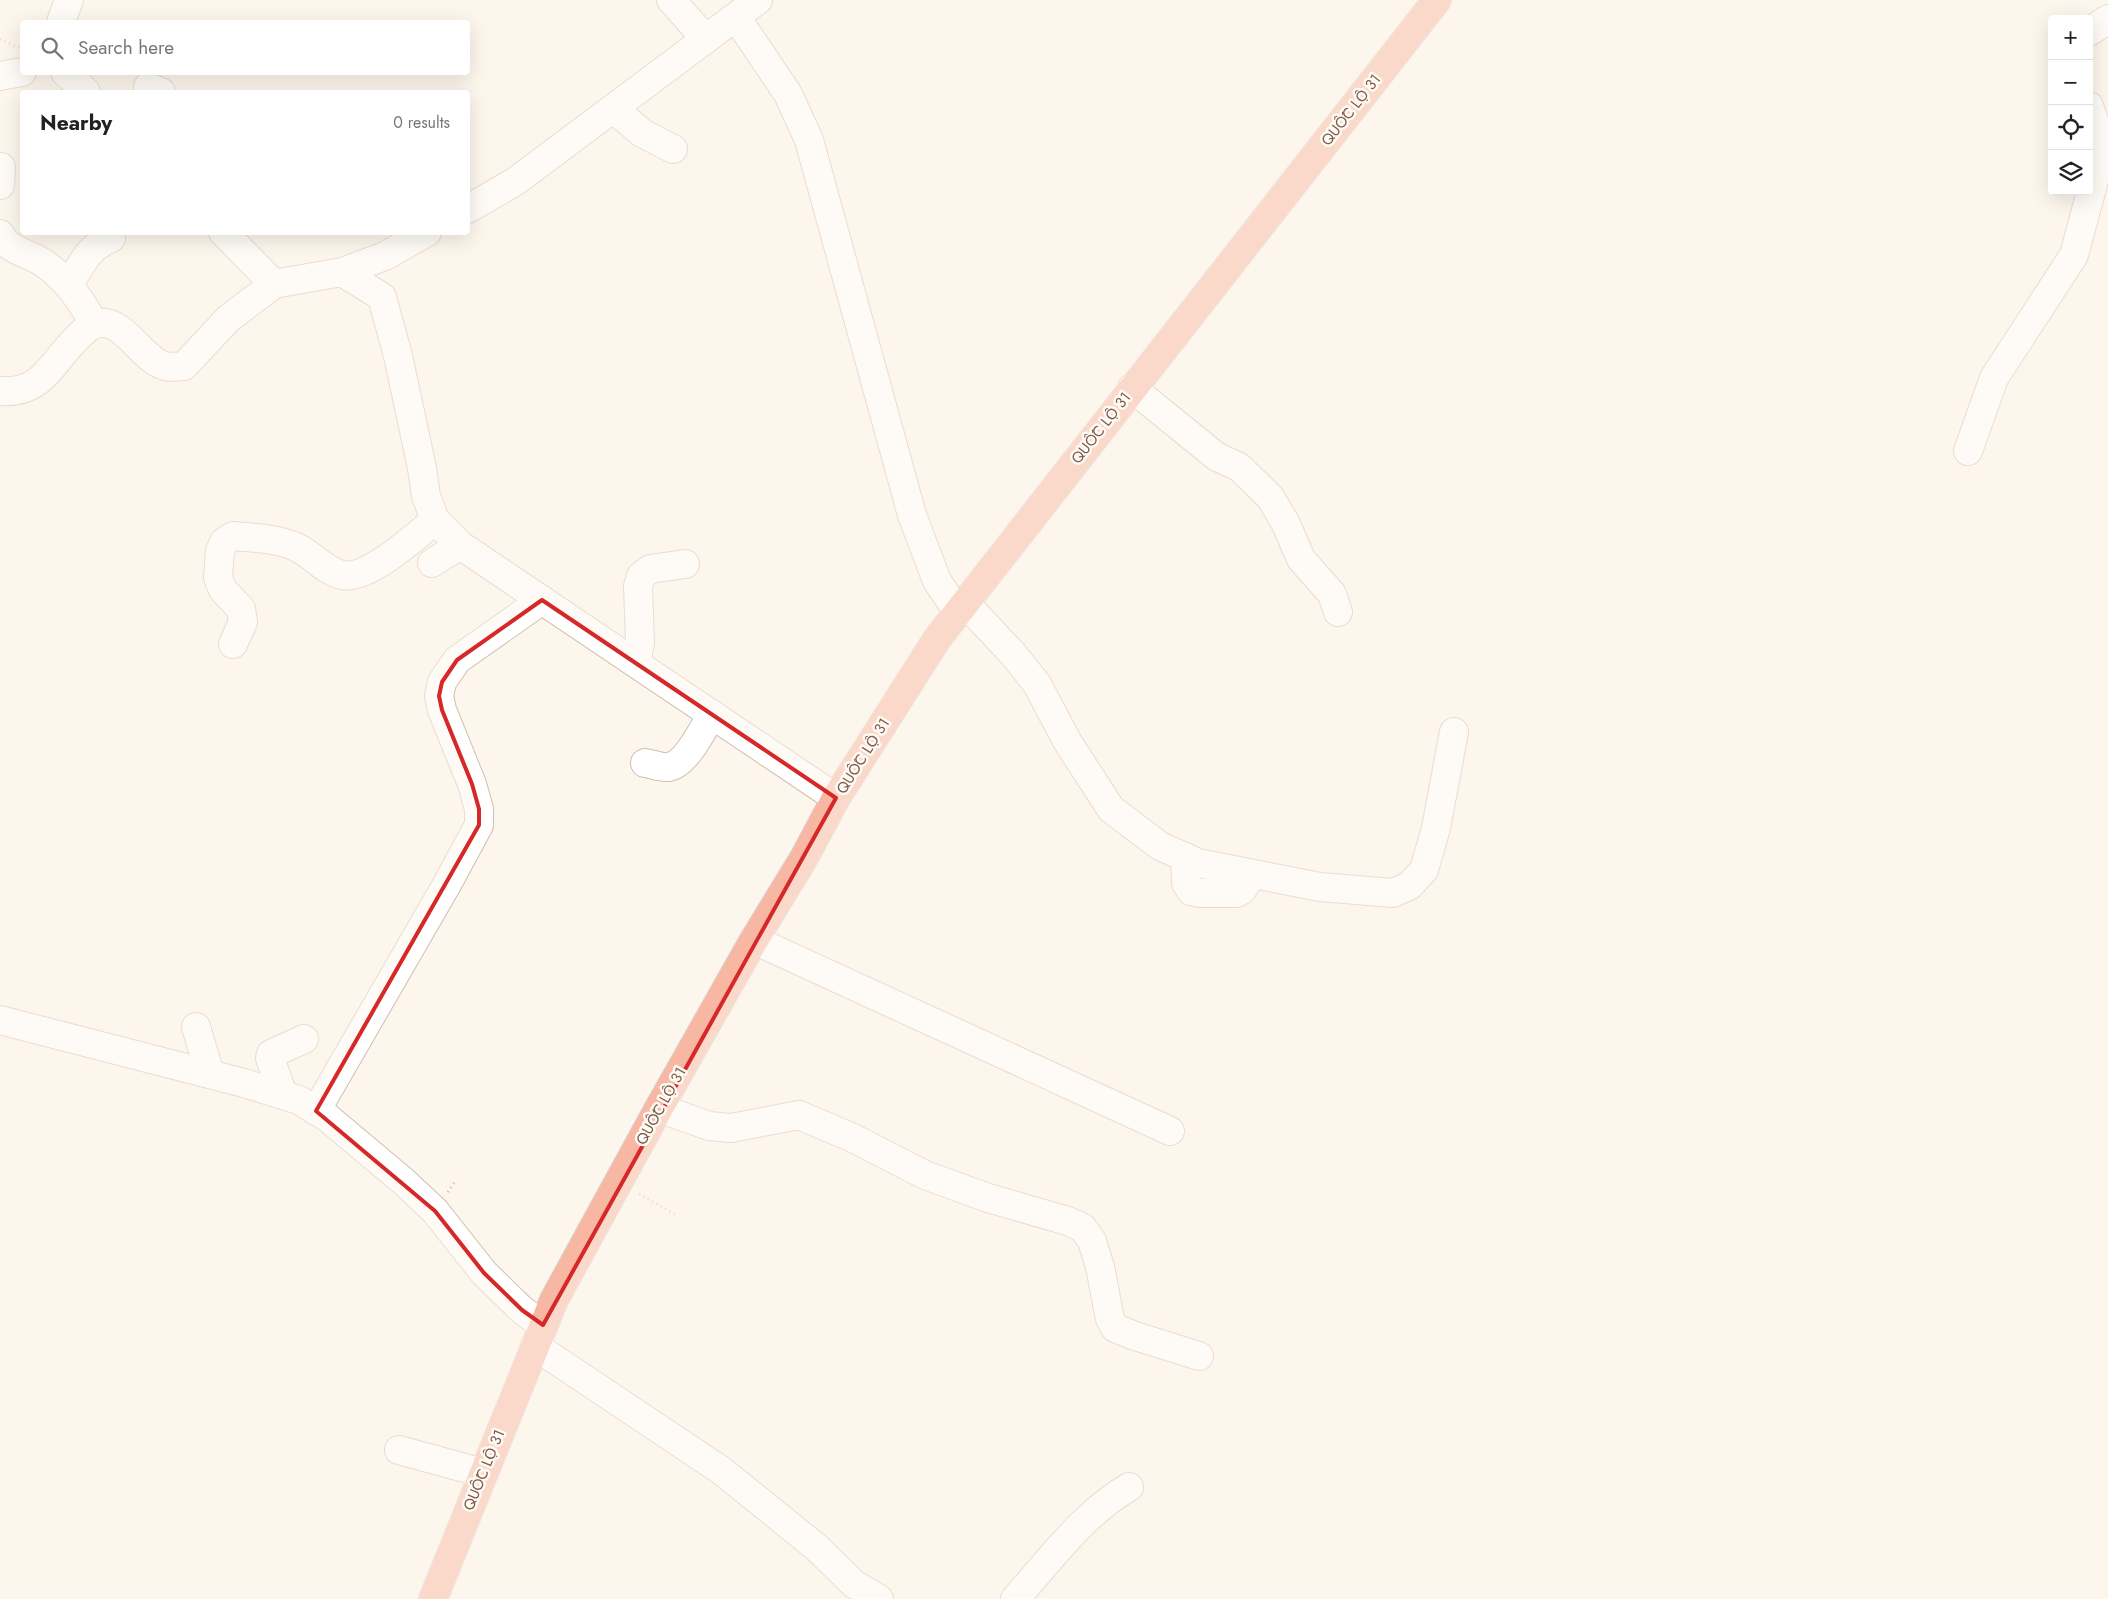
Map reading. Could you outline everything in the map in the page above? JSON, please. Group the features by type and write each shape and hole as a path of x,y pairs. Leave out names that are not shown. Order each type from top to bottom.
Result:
{"highway":[{"name":"QUỐC LỘ 31","path":"435,1598 554,1300 659,1108 754,940 804,858 836,798 937,639 1437,0"}],"street":[{"path":"62,20 69,0"},
{"path":"670,0 706,39"},
{"path":"470,208 516,181 758,0"},
{"path":"2103,0 2108,5"},
{"path":"736,17 788,94 810,140 912,515 937,581 961,608 1013,654 1036,684 1067,741 1111,809 1131,826 1160,846 1198,863 1320,887 1393,893 1409,886 1424,870 1436,828 1454,732"},
{"path":"2093,29 2108,20"},
{"path":"0,76 20,72"},
{"path":"67,75 84,90"},
{"path":"614,108 642,133 673,149"},
{"path":"1968,451 1994,378 2074,255 2100,158 2101,142 2093,118"},
{"path":"0,185 1,167"},
{"path":"0,234 4,241 14,249 44,264 69,285 83,303 94,324"},
{"path":"225,235 274,284"},
{"path":"0,391 16,392 36,384 69,345 94,324 106,323 118,328 155,362 170,367 184,366 228,319 274,284 342,272 385,256 422,235"},
{"path":"69,285 88,254 97,244 111,238"},
{"path":"385,256 382,297 398,356 422,468 426,496 435,520 460,546 836,798"},
{"path":"342,272 382,297"},
{"path":"1132,388 1217,457 1239,467 1270,497 1286,524 1300,558 1332,594 1338,612"},
{"path":"233,644 243,622 242,609 223,590 218,578 220,551 224,542 232,536 283,542 297,547 331,571 343,575 355,575 383,561 435,520"},
{"path":"432,563 460,546"},
{"path":"636,663 640,643 638,586 641,576 650,569 685,564"},
{"path":"316,1111 446,886 478,825 479,809 472,784 442,710 439,696 442,682 457,660 542,600"},
{"path":"645,763 667,767 678,764 688,753 712,714"},
{"path":"754,940 1170,1131"},
{"path":"0,1020 210,1074 283,1095 299,1100 328,1118 403,1181 435,1211 484,1273 522,1310 539,1335 722,1471 816,1547 854,1584 879,1599"},
{"path":"196,1027 210,1074"},
{"path":"283,1095 270,1058 271,1054 304,1039"},
{"path":"659,1108 709,1126 731,1128 799,1115 853,1138 925,1175 988,1198 1068,1221 1083,1228 1092,1240 1100,1267 1110,1319 1115,1328 1199,1356"},
{"path":"399,1450 483,1474"},
{"path":"1015,1599 1074,1533 1115,1495 1128,1488"}],"path":[{"path":"0,39 20,50"},
{"path":"619,1183 676,1214"}],"highlighted area":[{"path":"542,600 836,798 543,1325 522,1310 484,1273 435,1211 316,1111 479,825 479,809 472,784 442,710 439,696 442,682 457,660"}]}
